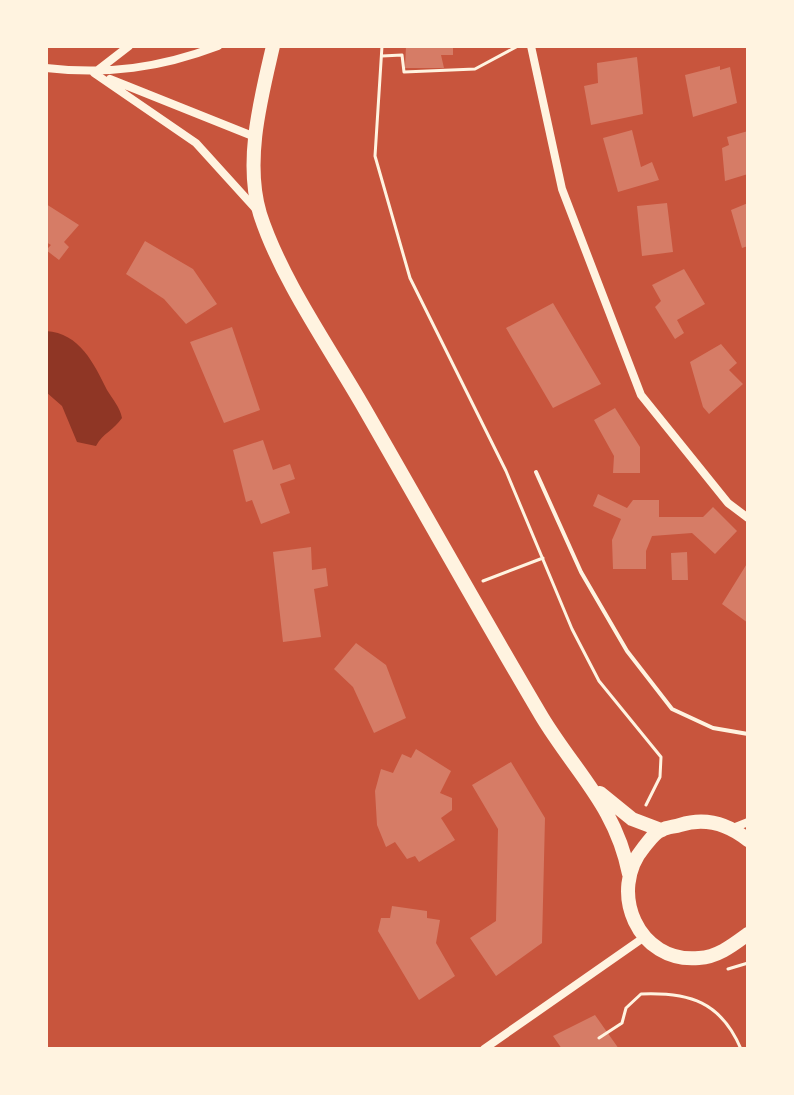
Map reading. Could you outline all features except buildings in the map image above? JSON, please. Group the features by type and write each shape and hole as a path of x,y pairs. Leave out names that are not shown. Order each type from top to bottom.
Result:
{"main road":[{"path":"273,46 255,137 255,178 260,213 313,320 465,587 559,745 592,787 622,841 629,874 632,918 643,938 657,949 678,957 699,958 721,953 748,935"},
{"path":"592,787 632,819 661,830 698,822 733,828 748,840"},
{"path":"629,874 639,853 661,830"}],"street":[{"path":"94,73 129,46"},
{"path":"46,68 94,73 178,61 218,46"},
{"path":"531,46 562,189 641,395 728,503 748,518"},
{"path":"94,73 255,137"},
{"path":"94,73 196,143 260,213"},
{"path":"733,828 748,822"},
{"path":"484,1049 643,938"}],"lane":[{"path":"536,472 581,572 627,651 672,709 713,728 748,734"}],"path":[{"path":"382,46 375,156 410,278 506,471 572,629 599,681 661,757 660,777 644,809 632,819"},
{"path":"381,56 402,55 404,72 475,69 518,46"},
{"path":"482,582 543,558"},
{"path":"720,970 748,963"},
{"path":"743,966 748,970"},
{"path":"599,1038 622,1023 626,1008 641,994 662,993 709,1005 730,1023 741,1049"}],"shaded area":[{"path":"46,331 68,337 77,344 97,370 120,410 122,418 96,446 77,442 62,406 46,392"}]}
